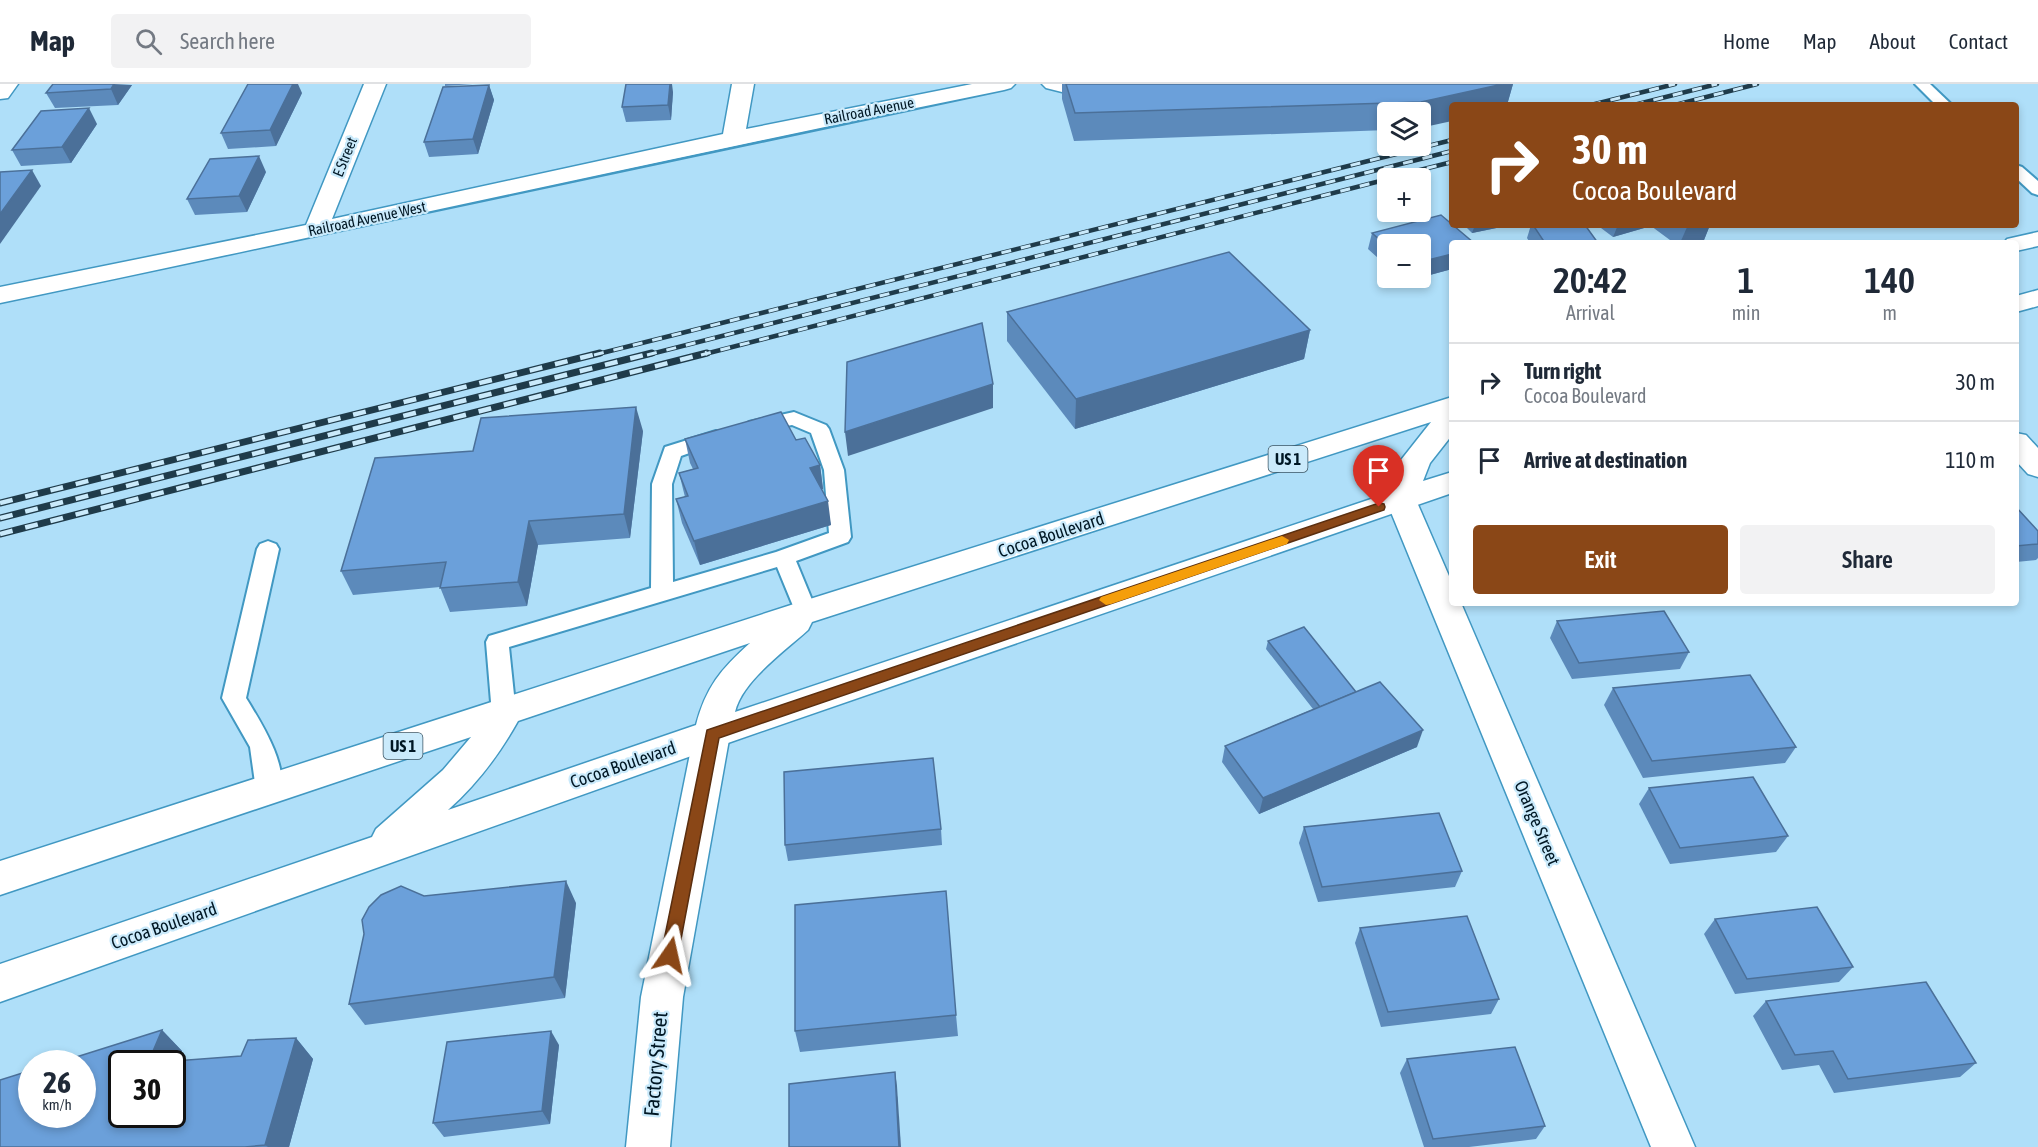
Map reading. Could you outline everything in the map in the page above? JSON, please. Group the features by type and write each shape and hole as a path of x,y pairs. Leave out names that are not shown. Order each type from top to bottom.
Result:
{"main road":[{"path":"0,93 7,84"},
{"name":"E Street","path":"316,230 375,84"},
{"path":"733,138 743,84"},
{"name":"Railroad Avenue","path":"733,138 1004,84"},
{"path":"1053,84 1066,87 1114,84"},
{"name":"Railroad Avenue West","path":"0,295 316,230 733,138"},
{"path":"2019,243 2038,239"},
{"path":"2019,303 2038,298"},
{"name":"Cocoa Boulevard","path":"0,878 504,714 806,612 1449,407"},
{"path":"1401,500 1416,460 1449,420"},
{"path":"2019,445 2038,467"},
{"name":"Cocoa Boulevard","path":"0,983 712,734 1449,483"},
{"name":"Orange Street","path":"1401,500 1673,1147"},
{"name":"Factory Street","path":"648,1147 662,997 720,700 736,676 806,612"},
{"path":"376,851 456,781 482,748 504,714"}],"lane":[{"path":"1922,84 1942,102"},
{"path":"2019,173 2038,190"},
{"path":"504,714 497,642 840,537 834,470 819,429 794,418 735,431 672,452 662,484 662,591"},
{"path":"268,549 234,698 262,746 269,790"},
{"path":"784,556 806,612"}],"building":[{"path":"53,84 114,84 111,89 46,93"},
{"path":"248,84 293,84 270,130 221,133"},
{"path":"626,84 670,84 668,105 622,107"},
{"path":"1066,84 1503,84 1421,102 1075,113"},
{"path":"489,85 473,139 424,142 443,87"},
{"path":"89,108 62,147 12,150 41,111"},
{"path":"259,156 239,196 187,199 210,159"},
{"path":"32,170 0,214 0,172"},
{"path":"1441,215 1449,222 1449,228 1456,228 1470,240 1449,240 1449,255 1431,259 1431,234 1377,234 1377,237 1372,233 1414,222 1431,222 1431,218"},
{"path":"1535,228 1587,228 1596,240 1543,240"},
{"path":"1229,252 1310,330 1076,399 1007,312"},
{"path":"982,323 993,384 845,432 847,362"},
{"path":"636,407 624,514 529,521 518,582 440,588 446,562 341,571 375,458 473,451 481,418"},
{"path":"781,412 796,440 805,438 820,465 810,468 828,501 694,541 676,499 688,496 679,473 698,468 685,439"},
{"path":"2019,510 2038,531 2038,544 2019,546"},
{"path":"1664,611 1689,652 1579,663 1557,621"},
{"path":"1304,627 1356,692 1320,707 1268,641"},
{"path":"1750,675 1796,747 1652,761 1613,688"},
{"path":"1380,682 1423,730 1263,798 1225,746"},
{"path":"933,758 941,829 785,845 784,772"},
{"path":"1753,777 1788,836 1680,848 1649,788"},
{"path":"1439,813 1462,871 1322,887 1304,827"},
{"path":"566,881 554,977 349,1004 364,934 362,920 369,907 381,895 401,886 424,896"},
{"path":"946,891 956,1015 795,1031 795,905"},
{"path":"1817,907 1853,967 1747,979 1715,919"},
{"path":"1467,916 1499,999 1388,1012 1360,928"},
{"path":"1926,982 1976,1063 1848,1079 1833,1051 1795,1055 1766,1001"},
{"path":"162,1030 154,1050 108,1050 108,1128 186,1128 186,1060 241,1056 248,1040 296,1038 265,1145 245,1147 0,1147 0,1080 18,1074 18,1128 96,1128 96,1051"},
{"path":"551,1031 542,1111 433,1123 447,1042"},
{"path":"1515,1047 1545,1126 1433,1139 1407,1059"},
{"path":"895,1072 899,1147 789,1147 789,1084"}],"railway":[{"path":"1603,102 1675,84"},
{"path":"1646,102 1717,84"},
{"path":"1687,102 1757,84"},
{"path":"594,355 1449,141"},
{"path":"647,355 1449,152"},
{"path":"1428,168 1449,163"},
{"path":"701,355 1377,182"},
{"path":"0,503 600,353"},
{"path":"0,518 652,353"},
{"path":"0,534 707,353"}],"slow traffic":[{"path":"1106,600 1282,540"}],"route":[{"path":"670,955 712,734 1379,507"}]}
